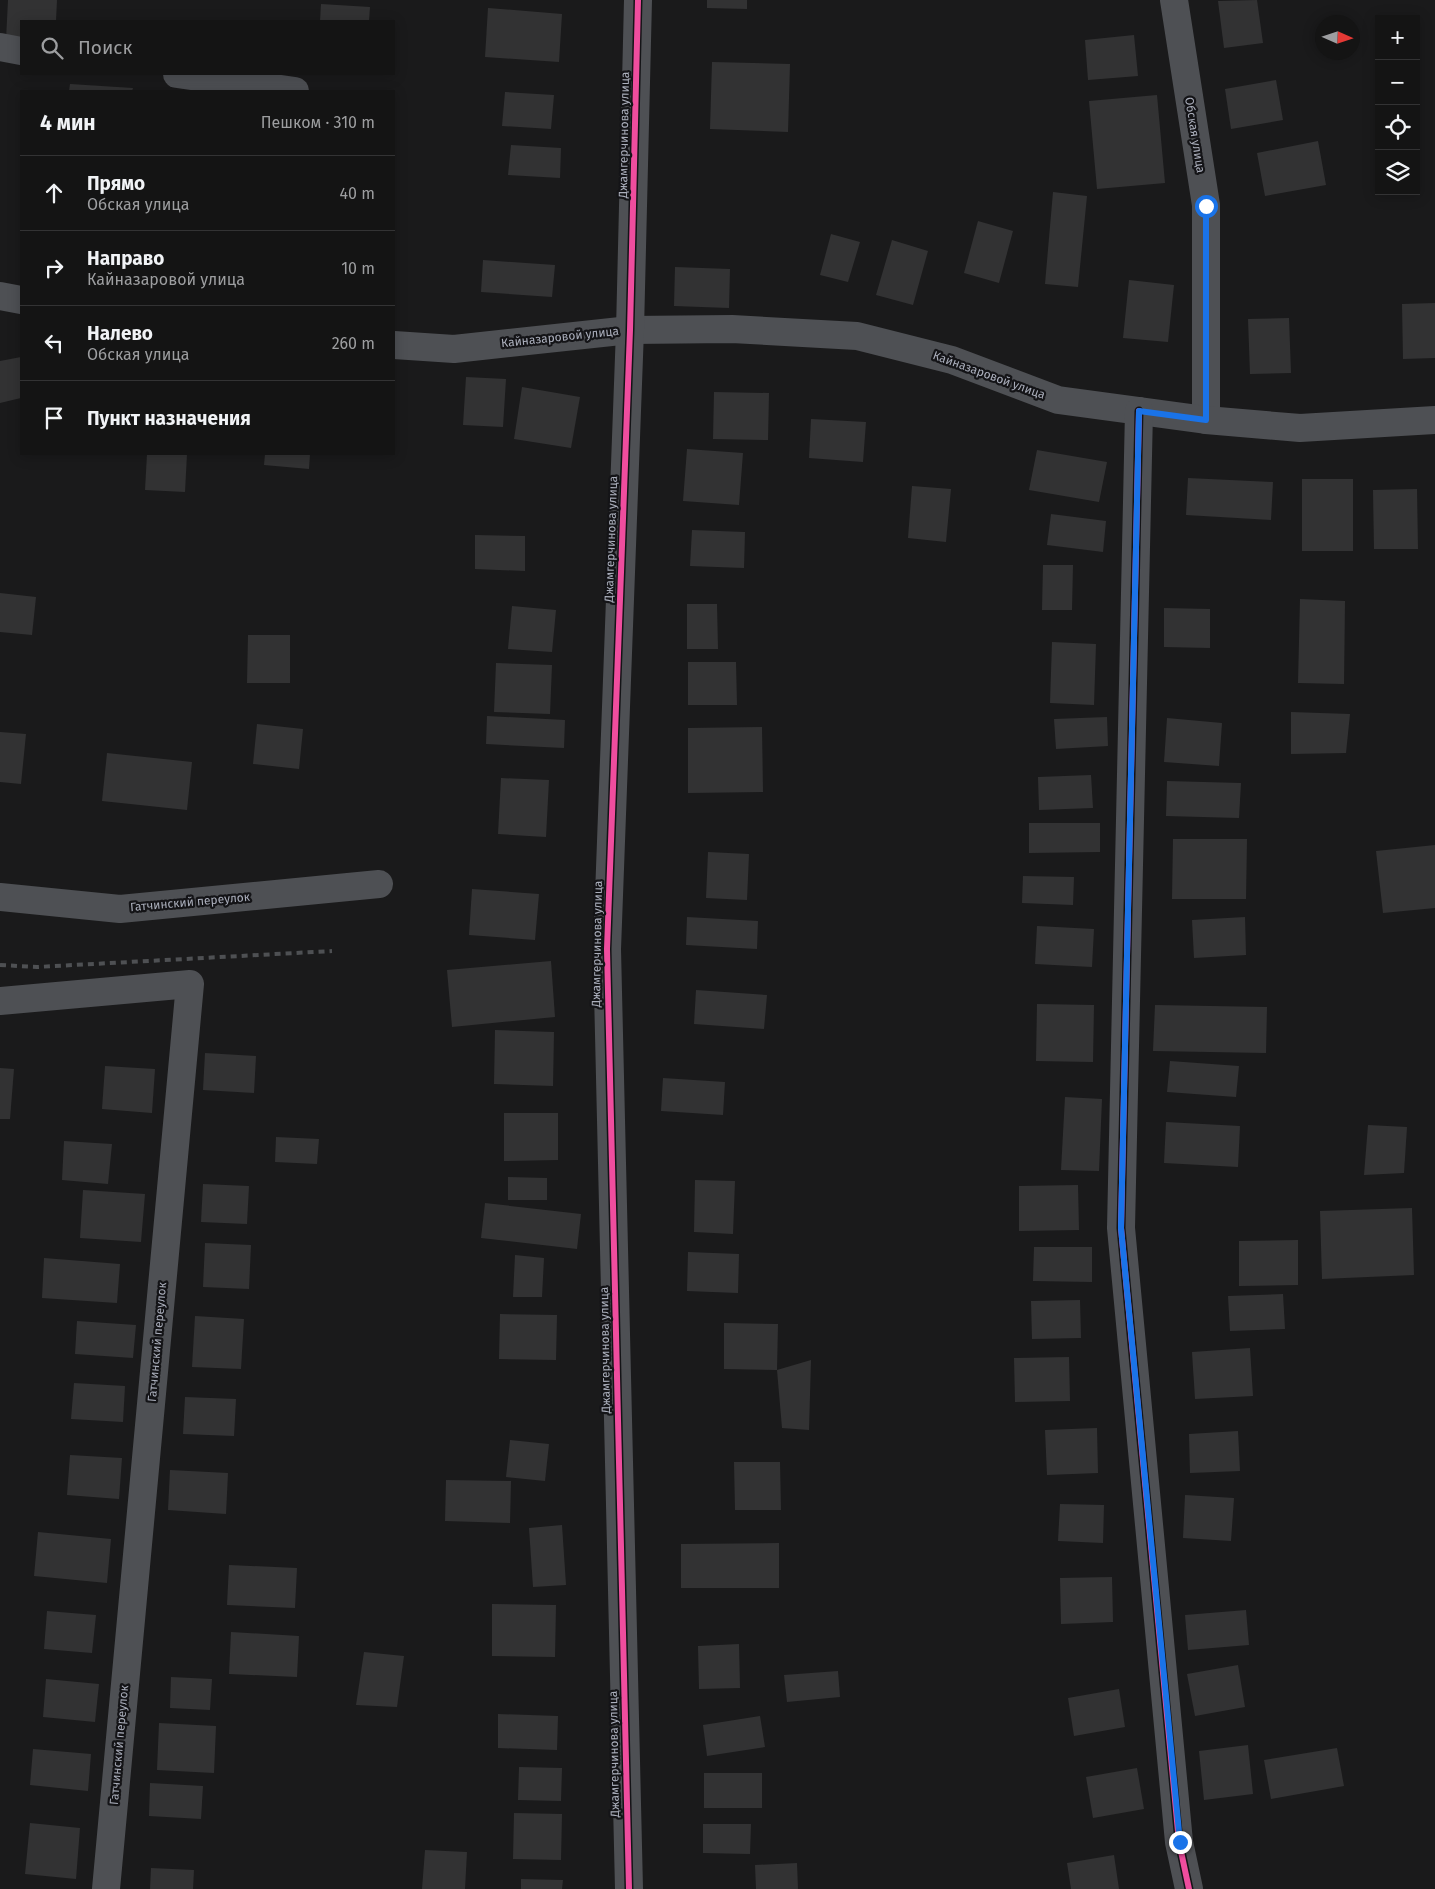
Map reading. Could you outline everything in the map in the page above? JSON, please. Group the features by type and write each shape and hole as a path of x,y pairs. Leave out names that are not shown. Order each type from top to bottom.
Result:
{"street":[{"name":"Джамгерчинова улица","path":"629,1889 606,949 630,330 638,0"},
{"name":"Обская улица","path":"1174,0 1206,206 1206,420"},
{"path":"0,48 20,51"},
{"path":"184,75 287,90"},
{"path":"0,296 20,300"},
{"name":"Кайназаровой улица","path":"395,345 454,349 630,330 732,329 857,336 952,360 1058,400 1206,420 1300,428 1435,420"},
{"path":"1139,411 1121,1228 1180,1842 1189,1889"},
{"name":"Гатчинский переулок","path":"0,897 120,909 379,884"},
{"name":"Гатчинский переулок","path":"0,1001 190,984 106,1889"}],"building":[{"path":"8,0 57,0 56,20 20,20 20,41 6,40"},
{"path":"707,0 747,0 747,9 707,8"},
{"path":"1257,0 1263,43 1224,48 1218,1"},
{"path":"321,4 370,7 369,20 320,20"},
{"path":"488,8 562,14 559,62 485,57"},
{"path":"1134,35 1138,76 1088,80 1085,40"},
{"path":"712,62 790,64 788,132 710,129"},
{"path":"1276,80 1283,120 1231,129 1225,89"},
{"path":"70,84 133,88 132,90 69,90"},
{"path":"505,92 554,95 551,129 502,126"},
{"path":"1157,95 1165,183 1097,189 1089,101"},
{"path":"1318,141 1326,185 1265,196 1257,153"},
{"path":"511,145 561,148 560,178 508,175"},
{"path":"1053,192 1087,196 1078,287 1045,284"},
{"path":"978,221 1013,231 999,283 964,273"},
{"path":"831,234 860,242 848,282 820,275"},
{"path":"892,240 928,251 913,305 876,295"},
{"path":"483,260 555,265 552,297 481,292"},
{"path":"675,267 730,269 729,308 674,306"},
{"path":"1129,280 1174,285 1168,342 1123,338"},
{"path":"1435,303 1435,358 1403,359 1402,304"},
{"path":"1289,318 1291,373 1250,374 1248,319"},
{"path":"20,357 20,398 0,403 0,361"},
{"path":"466,377 506,379 503,427 463,425"},
{"path":"522,387 580,397 571,448 514,439"},
{"path":"714,392 769,393 768,440 713,439"},
{"path":"811,419 866,422 863,462 809,458"},
{"path":"687,449 743,453 739,505 683,501"},
{"path":"1037,450 1107,462 1099,502 1029,490"},
{"path":"147,455 187,455 185,492 145,490"},
{"path":"265,455 310,455 309,469 264,465"},
{"path":"1188,478 1273,482 1271,520 1186,515"},
{"path":"1302,479 1353,479 1353,551 1302,551"},
{"path":"912,486 951,489 946,542 908,538"},
{"path":"1417,489 1418,549 1374,549 1373,490"},
{"path":"1051,514 1106,521 1103,552 1047,545"},
{"path":"692,530 745,532 744,568 690,566"},
{"path":"475,535 525,536 525,571 475,569"},
{"path":"1043,565 1073,565 1072,610 1042,610"},
{"path":"0,593 36,597 32,635 0,632"},
{"path":"1300,599 1345,601 1344,684 1298,683"},
{"path":"687,604 717,604 718,649 687,649"},
{"path":"512,606 556,610 552,652 508,649"},
{"path":"1164,608 1210,609 1210,648 1164,647"},
{"path":"248,635 290,635 290,683 247,683"},
{"path":"1052,642 1096,644 1094,705 1050,703"},
{"path":"688,662 736,662 737,705 688,705"},
{"path":"496,663 552,665 550,714 494,712"},
{"path":"1291,712 1350,714 1346,753 1291,754"},
{"path":"487,716 565,720 564,748 486,744"},
{"path":"1107,717 1108,746 1056,749 1054,719"},
{"path":"1167,718 1222,723 1219,766 1164,762"},
{"path":"257,724 303,729 299,769 253,764"},
{"path":"762,727 763,792 688,793 688,728"},
{"path":"0,732 26,734 21,784 0,782"},
{"path":"107,753 192,762 187,810 102,801"},
{"path":"1091,775 1093,808 1039,810 1038,777"},
{"path":"501,778 549,780 546,837 498,834"},
{"path":"1167,781 1241,783 1239,818 1166,816"},
{"path":"1029,823 1100,823 1100,852 1029,853"},
{"path":"1173,839 1247,839 1246,899 1172,899"},
{"path":"1435,845 1435,908 1383,913 1376,851"},
{"path":"708,852 749,854 747,900 706,898"},
{"path":"1023,876 1074,877 1073,905 1022,903"},
{"path":"472,889 539,894 535,940 469,935"},
{"path":"687,917 758,921 757,949 686,945"},
{"path":"1245,917 1246,955 1194,958 1192,920"},
{"path":"1037,926 1094,929 1092,967 1035,964"},
{"path":"551,961 555,1017 452,1027 447,970"},
{"path":"696,990 767,995 764,1029 694,1024"},
{"path":"1037,1004 1094,1005 1093,1062 1036,1061"},
{"path":"1155,1005 1267,1007 1266,1053 1153,1051"},
{"path":"495,1030 554,1032 553,1086 494,1084"},
{"path":"205,1053 256,1056 254,1093 203,1090"},
{"path":"1170,1061 1239,1066 1236,1097 1167,1092"},
{"path":"105,1066 155,1069 152,1113 102,1109"},
{"path":"0,1068 14,1069 10,1119 0,1119"},
{"path":"663,1078 725,1082 723,1115 661,1111"},
{"path":"1065,1097 1102,1099 1099,1171 1061,1170"},
{"path":"504,1113 558,1113 558,1160 504,1161"},
{"path":"1166,1122 1240,1126 1238,1167 1164,1163"},
{"path":"1368,1125 1407,1127 1404,1173 1364,1175"},
{"path":"276,1137 319,1139 317,1164 275,1162"},
{"path":"64,1141 112,1144 108,1184 62,1180"},
{"path":"508,1177 547,1178 547,1200 508,1200"},
{"path":"695,1180 735,1181 733,1234 694,1232"},
{"path":"203,1184 249,1186 247,1224 201,1222"},
{"path":"1078,1185 1079,1230 1019,1231 1019,1186"},
{"path":"83,1190 145,1194 141,1242 80,1238"},
{"path":"485,1203 581,1214 577,1249 481,1238"},
{"path":"1412,1208 1414,1275 1322,1279 1320,1211"},
{"path":"1298,1240 1298,1285 1239,1286 1239,1241"},
{"path":"205,1243 251,1245 249,1289 203,1287"},
{"path":"1034,1247 1092,1247 1092,1282 1033,1281"},
{"path":"688,1252 739,1254 738,1293 687,1291"},
{"path":"515,1255 544,1258 542,1297 513,1297"},
{"path":"44,1258 120,1264 117,1303 42,1298"},
{"path":"1283,1294 1285,1329 1230,1331 1228,1296"},
{"path":"1080,1300 1081,1338 1032,1339 1031,1301"},
{"path":"500,1314 557,1315 556,1360 499,1359"},
{"path":"195,1316 244,1319 241,1369 192,1367"},
{"path":"77,1321 136,1325 133,1358 75,1354"},
{"path":"724,1323 778,1324 777,1370 724,1369"},
{"path":"1250,1348 1253,1396 1195,1399 1192,1352"},
{"path":"1069,1357 1070,1401 1015,1402 1014,1358"},
{"path":"811,1360 809,1430 782,1428 777,1370"},
{"path":"74,1383 125,1386 123,1422 71,1419"},
{"path":"185,1397 236,1399 234,1436 183,1434"},
{"path":"1097,1428 1098,1473 1047,1475 1045,1430"},
{"path":"1238,1431 1240,1471 1190,1473 1189,1434"},
{"path":"510,1440 549,1444 545,1481 506,1477"},
{"path":"70,1455 122,1458 119,1499 67,1495"},
{"path":"734,1462 780,1462 781,1510 735,1510"},
{"path":"170,1470 228,1473 226,1514 168,1510"},
{"path":"446,1480 511,1481 510,1523 445,1521"},
{"path":"1185,1495 1234,1498 1231,1541 1183,1538"},
{"path":"1060,1504 1104,1505 1103,1543 1058,1541"},
{"path":"562,1525 566,1585 533,1587 529,1528"},
{"path":"38,1532 111,1539 107,1583 34,1576"},
{"path":"779,1543 779,1588 681,1588 681,1544"},
{"path":"229,1565 297,1568 295,1608 227,1605"},
{"path":"1112,1577 1113,1622 1061,1624 1060,1578"},
{"path":"492,1604 556,1605 555,1657 492,1656"},
{"path":"1246,1610 1249,1645 1188,1650 1185,1615"},
{"path":"47,1611 96,1615 92,1653 44,1649"},
{"path":"231,1632 299,1636 297,1677 229,1674"},
{"path":"739,1644 740,1688 699,1689 698,1646"},
{"path":"364,1652 404,1656 397,1707 356,1705"},
{"path":"1238,1665 1245,1707 1195,1716 1187,1674"},
{"path":"838,1671 840,1697 787,1702 784,1675"},
{"path":"171,1677 212,1679 210,1710 170,1708"},
{"path":"46,1679 99,1684 95,1722 43,1717"},
{"path":"1119,1689 1125,1727 1074,1736 1068,1698"},
{"path":"498,1714 558,1716 557,1750 498,1748"},
{"path":"760,1716 765,1747 707,1756 703,1725"},
{"path":"159,1723 216,1726 214,1773 157,1770"},
{"path":"1248,1745 1253,1794 1204,1800 1199,1751"},
{"path":"1337,1748 1344,1786 1271,1799 1264,1760"},
{"path":"33,1749 91,1754 88,1791 30,1785"},
{"path":"519,1767 562,1768 561,1801 518,1800"},
{"path":"1137,1768 1144,1809 1093,1818 1086,1777"},
{"path":"704,1773 762,1773 762,1808 704,1808"},
{"path":"150,1783 203,1786 201,1819 149,1816"},
{"path":"514,1813 562,1814 561,1860 513,1859"},
{"path":"30,1823 80,1828 76,1879 25,1874"},
{"path":"703,1824 751,1824 750,1854 703,1853"},
{"path":"425,1850 467,1852 465,1889 422,1889"},
{"path":"1114,1855 1119,1889 1071,1889 1067,1863"},
{"path":"797,1863 798,1889 756,1889 755,1865"},
{"path":"151,1868 194,1870 193,1889 150,1889"},
{"path":"521,1879 563,1880 562,1889 521,1889"}],"railway":[{"path":"0,965 37,967 332,951"}],"cycle path":[{"path":"629,1889 607,949 630,330 638,0"},
{"path":"1139,411 1121,1228 1179,1842 1189,1889"}],"route":[{"path":"1180,1842 1121,1228 1139,411 1206,420 1206,206"}]}
